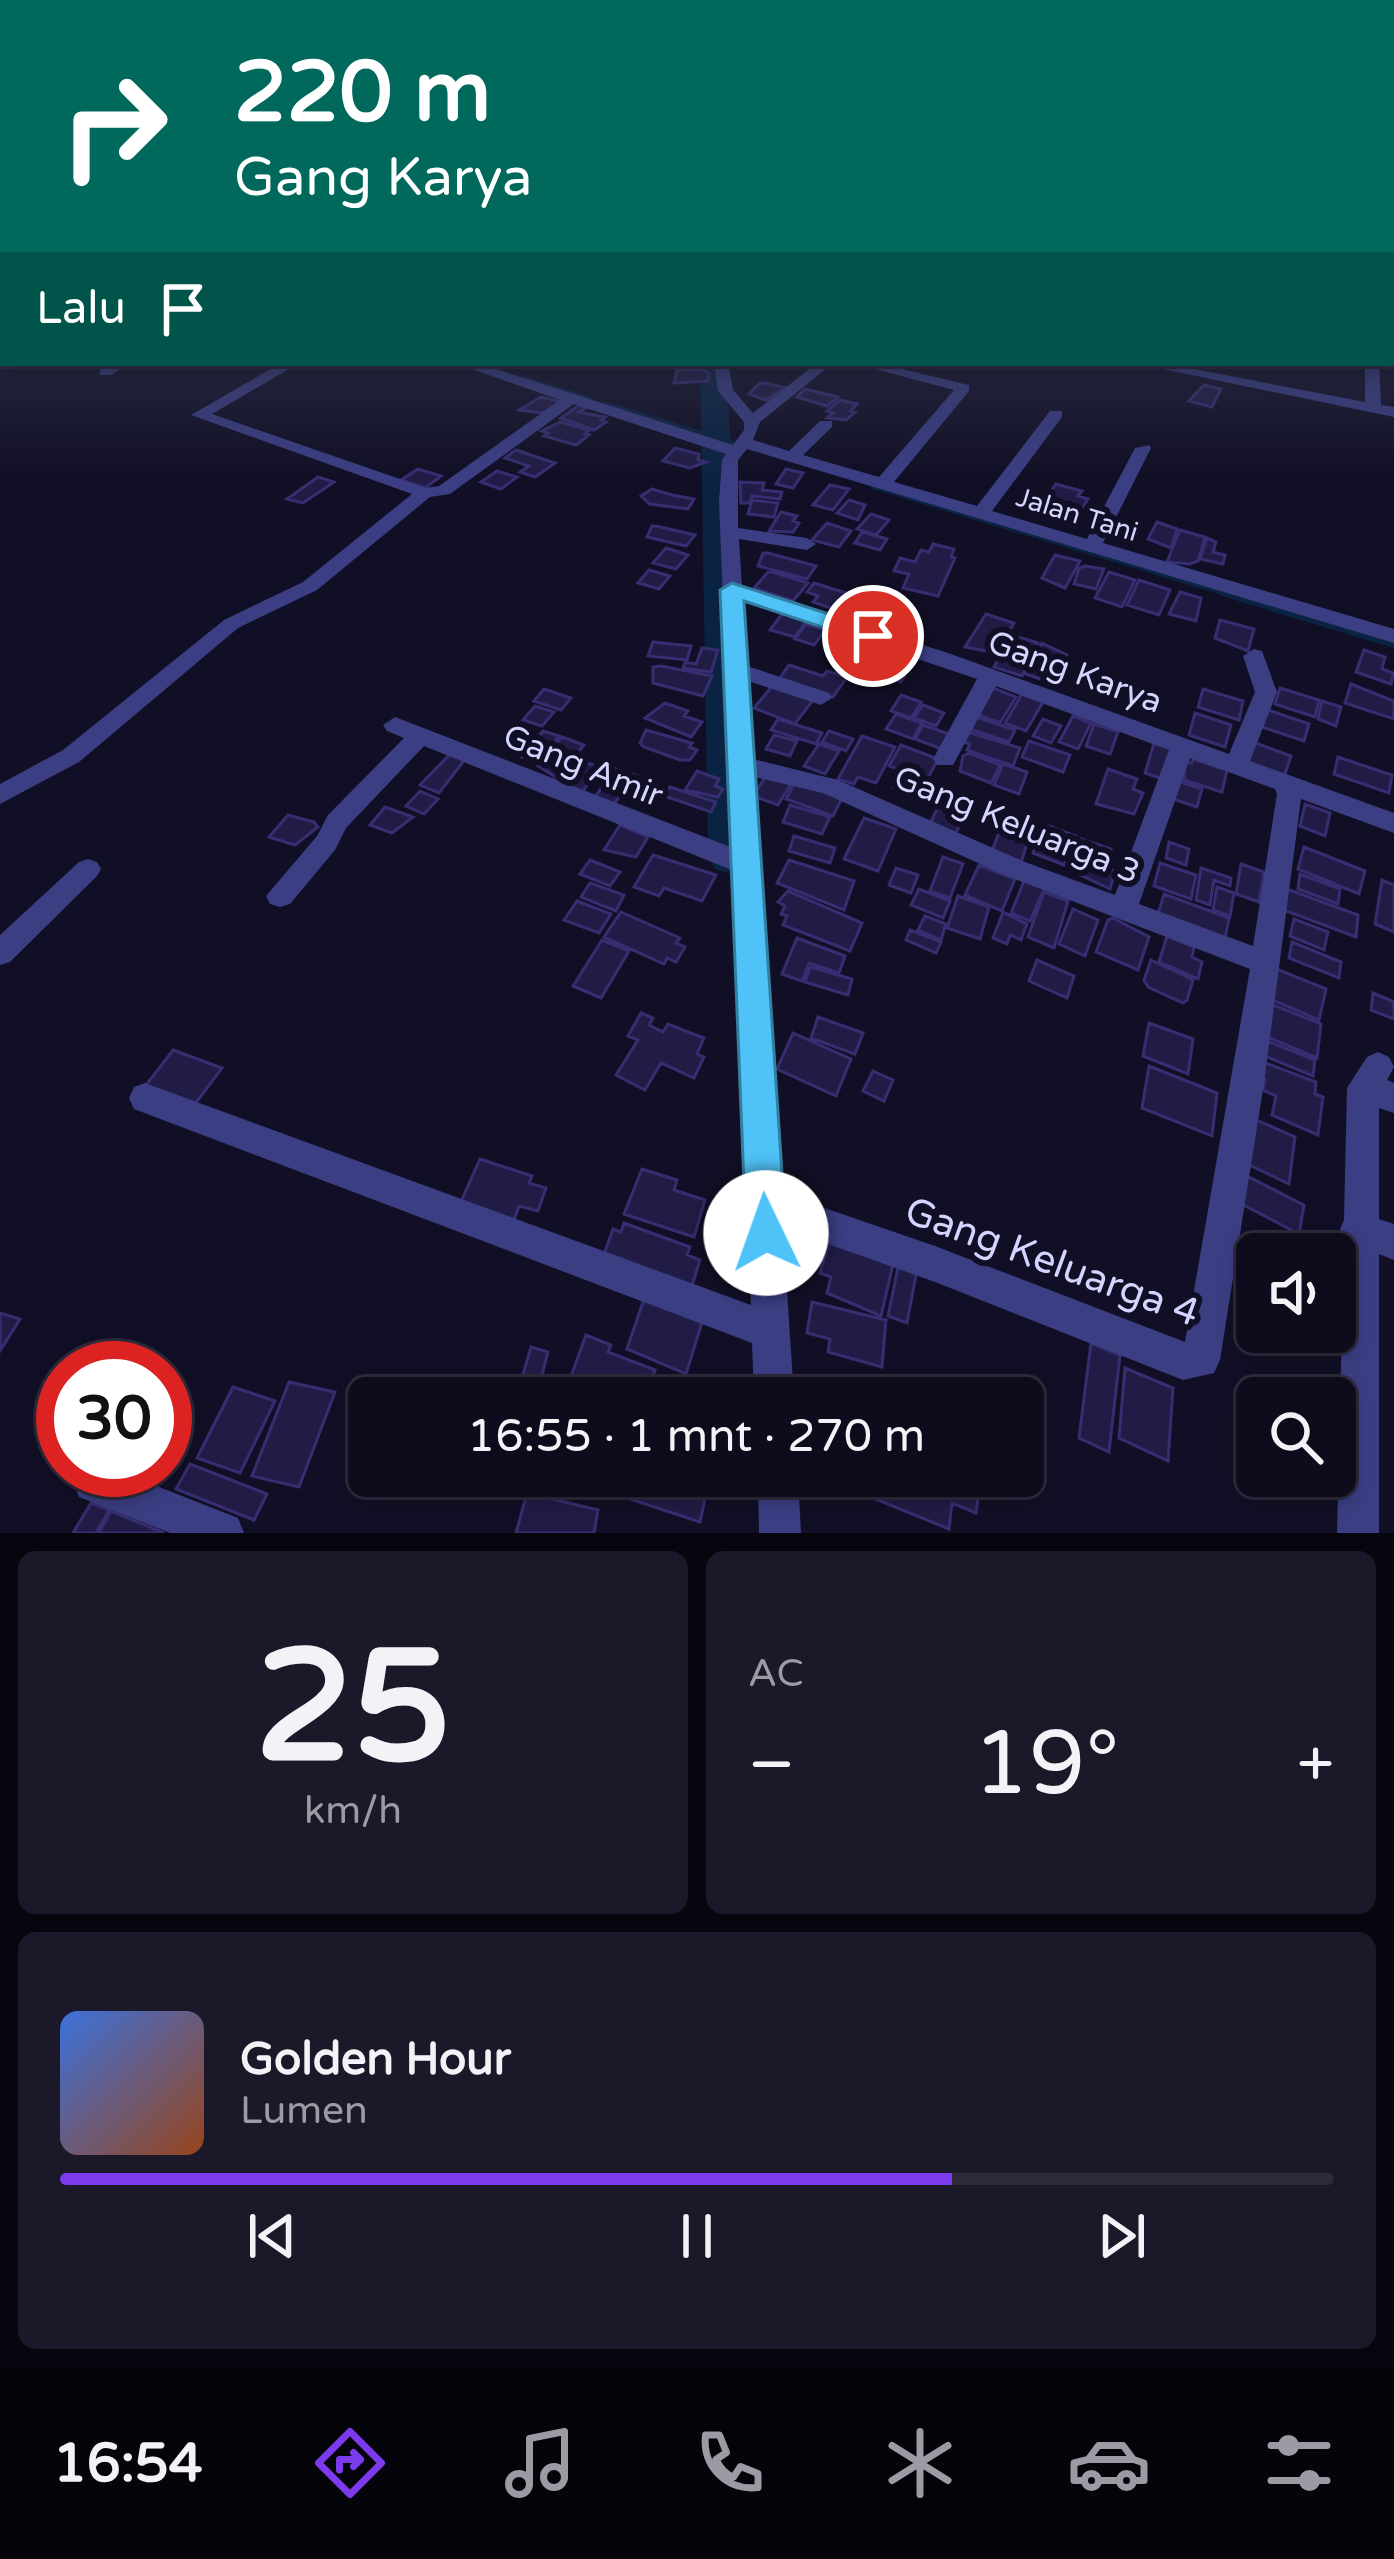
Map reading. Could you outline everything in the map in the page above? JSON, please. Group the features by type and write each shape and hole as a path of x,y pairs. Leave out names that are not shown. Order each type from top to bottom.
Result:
{"street":[{"path":"105,372 118,366"},
{"path":"287,366 200,415 425,494"},
{"name":"Jalan Tani","path":"472,366 708,442 792,457 1394,636"},
{"path":"722,366 726,391 752,421"},
{"path":"768,1377 754,1324 765,1205 734,669 728,466 752,421 822,366"},
{"path":"872,366 964,388 882,484"},
{"path":"1157,366 1394,412"},
{"path":"1372,366 1372,408"},
{"path":"0,795 71,757 231,624 310,586 425,494 444,490 574,397"},
{"path":"979,514 1055,414"},
{"path":"792,457 826,424"},
{"path":"1091,548 1143,448"},
{"path":"729,532 807,544"},
{"name":"Gang Karya","path":"732,590 990,676 1394,823"},
{"path":"1236,766 1267,692 1254,656"},
{"path":"734,669 821,698"},
{"path":"945,759 990,676"},
{"name":"Gang Amir","path":"395,724 747,865"},
{"path":"280,896 326,843 337,822 421,735"},
{"path":"1124,908 1182,746"},
{"name":"Gang Keluarga 3","path":"742,765 829,786 936,836 1263,962"},
{"path":"1263,962 1289,794 1286,786"},
{"path":"0,953 88,869"},
{"name":"Gang Keluarga 4","path":"765,1205 935,1264 1193,1364 1201,1360 1204,1349 1263,962"},
{"path":"1358,1533 1358,1229 1378,1084"},
{"path":"145,1098 754,1324"},
{"path":"1358,1229 1394,1242"},
{"path":"132,1497 223,1533"},
{"path":"779,1497 780,1533"}],"building":[{"path":"677,370 703,370 709,373 708,381 674,383"},
{"path":"760,383 786,388 766,400 749,394"},
{"path":"1204,385 1221,389 1212,407 1189,401"},
{"path":"805,389 838,397 827,406 797,397"},
{"path":"541,397 562,402 542,413 519,410"},
{"path":"840,400 857,404 851,411 855,412 846,420 827,418 833,413 827,411"},
{"path":"579,405 586,408 578,412 605,417 601,420 606,422 594,430 561,418"},
{"path":"560,422 589,430 585,434 589,435 576,445 544,436 548,433 542,431"},
{"path":"675,448 699,454 698,460 706,462 690,468 663,461"},
{"path":"516,450 555,463 535,477 520,472 529,466 505,458"},
{"path":"418,469 441,476 425,488 401,480"},
{"path":"786,469 803,473 793,488 776,484"},
{"path":"497,471 517,477 501,489 481,482"},
{"path":"318,477 334,482 303,503 287,499"},
{"path":"740,482 764,483 762,490 782,492 780,499 752,496 750,503 741,503"},
{"path":"1056,484 1082,491 1078,496 1088,499 1082,509 1072,506 1061,518 1039,509"},
{"path":"830,485 849,489 833,510 813,505"},
{"path":"652,489 694,499 688,509 650,504 641,496"},
{"path":"752,500 778,503 774,517 748,514"},
{"path":"849,500 865,505 858,520 837,513"},
{"path":"781,512 797,516 793,521 799,523 793,532 769,531"},
{"path":"871,514 889,520 876,535 857,529"},
{"path":"1157,522 1177,529 1171,548 1148,539"},
{"path":"827,523 851,531 839,547 812,540"},
{"path":"652,526 695,535 686,546 647,537"},
{"path":"1180,530 1205,537 1198,561 1167,562"},
{"path":"862,532 887,539 880,550 855,543"},
{"path":"1207,538 1216,542 1213,552 1225,555 1223,564 1200,559"},
{"path":"933,544 954,549 951,557 955,558 938,596 903,588 909,574 894,571 900,558 915,562 921,550 929,552"},
{"path":"666,548 688,555 676,569 653,563"},
{"path":"763,553 816,566 807,579 758,566"},
{"path":"1055,555 1080,561 1065,588 1042,578"},
{"path":"1079,568 1104,569 1096,589 1074,584"},
{"path":"649,570 670,576 659,589 638,583"},
{"path":"769,571 808,583 793,601 754,588"},
{"path":"1109,572 1135,580 1122,607 1095,598"},
{"path":"1139,580 1170,590 1159,615 1127,605"},
{"path":"814,583 846,593 831,608 813,602 818,596 807,592"},
{"path":"1180,592 1201,598 1196,621 1169,614"},
{"path":"782,614 808,619 795,637 770,630"},
{"path":"986,614 1014,623 997,653 965,647"},
{"path":"1220,620 1254,629 1248,651 1215,638"},
{"path":"806,624 825,630 814,645 795,639"},
{"path":"1012,635 1038,643 1022,676 994,667"},
{"path":"653,642 691,646 687,660 648,656"},
{"path":"842,642 863,650 859,666 832,659"},
{"path":"1042,643 1067,655 1049,682 1025,674"},
{"path":"702,648 718,650 711,672 683,668 685,662 696,664"},
{"path":"872,649 890,655 878,674 861,668"},
{"path":"1364,650 1385,657 1382,669 1393,673 1391,684 1356,672"},
{"path":"896,653 914,658 901,682 883,676"},
{"path":"789,665 823,676 827,671 847,677 833,697 780,678"},
{"path":"653,667 712,676 703,696 653,683"},
{"path":"1351,684 1394,701 1394,719 1345,703"},
{"path":"773,685 813,700 795,724 754,708"},
{"path":"993,688 1016,697 1000,723 976,714"},
{"path":"1280,688 1319,700 1315,717 1275,704"},
{"path":"544,689 571,698 561,710 534,701"},
{"path":"1203,689 1243,701 1239,720 1198,707"},
{"path":"1022,694 1043,702 1026,731 1005,723"},
{"path":"901,695 921,702 911,718 891,711"},
{"path":"1322,701 1341,707 1336,726 1318,719"},
{"path":"665,703 702,722 691,737 645,718"},
{"path":"923,705 944,713 936,726 914,718"},
{"path":"535,706 554,712 542,726 523,720"},
{"path":"1268,710 1309,724 1304,741 1262,727"},
{"path":"1195,713 1231,725 1225,747 1189,735"},
{"path":"896,714 922,723 913,739 886,729"},
{"path":"1073,716 1091,723 1078,749 1059,742"},
{"path":"976,717 1015,730 1009,742 970,729"},
{"path":"778,719 822,733 816,744 771,730"},
{"path":"1043,719 1061,726 1051,743 1033,736"},
{"path":"1094,724 1118,732 1110,754 1086,746"},
{"path":"923,725 952,735 944,750 915,739"},
{"path":"646,730 692,743 689,747 697,750 690,760 680,760 644,747 640,743"},
{"path":"543,731 559,736 538,763 522,757"},
{"path":"829,731 853,739 846,751 822,742"},
{"path":"968,732 1020,748 1013,766 967,750"},
{"path":"774,735 797,741 790,756 766,749"},
{"path":"862,736 895,747 876,783 858,777 854,784 838,779"},
{"path":"562,737 584,745 557,778 538,766"},
{"path":"1155,740 1175,747 1166,780 1145,773"},
{"path":"1029,741 1070,755 1063,772 1022,757"},
{"path":"1253,742 1291,756 1284,777 1246,762"},
{"path":"819,744 839,751 825,774 804,766"},
{"path":"901,745 938,759 927,780 889,766"},
{"path":"452,752 466,758 439,793 420,785"},
{"path":"969,753 1000,765 991,783 960,771 963,756"},
{"path":"1338,757 1392,775 1389,793 1334,774"},
{"path":"1193,759 1227,770 1222,792 1184,780 1185,773 1179,771 1182,760 1192,763"},
{"path":"581,761 600,767 580,795 560,789"},
{"path":"1003,764 1027,772 1019,794 994,785"},
{"path":"609,767 638,776 609,809 591,802 608,779 602,777"},
{"path":"1108,769 1137,779 1133,789 1143,793 1134,814 1096,804"},
{"path":"697,771 719,779 715,786 723,789 718,797 685,790"},
{"path":"768,773 792,782 778,805 753,796"},
{"path":"901,773 927,782 919,797 893,787"},
{"path":"1175,780 1202,789 1197,807 1170,798"},
{"path":"795,782 842,798 833,816 786,799"},
{"path":"670,787 716,802 711,812 664,796"},
{"path":"420,791 438,799 424,814 406,806"},
{"path":"941,800 967,809 955,835 929,826"},
{"path":"1305,804 1330,813 1325,836 1300,826"},
{"path":"790,805 830,817 822,834 783,822"},
{"path":"385,807 413,817 392,833 370,825"},
{"path":"1008,814 1023,819 1021,827 1033,831 1031,838 1000,828"},
{"path":"288,815 318,827 295,845 269,837"},
{"path":"864,818 896,829 878,871 844,859"},
{"path":"620,825 648,837 636,857 604,850"},
{"path":"1046,825 1076,836 1064,865 1033,853"},
{"path":"1000,830 1028,840 1021,863 991,853"},
{"path":"794,836 835,848 830,863 789,851"},
{"path":"1078,838 1111,849 1107,868 1115,871 1110,889 1070,870"},
{"path":"1169,842 1189,849 1186,865 1166,858"},
{"path":"1304,847 1365,871 1359,894 1298,869"},
{"path":"653,855 716,875 702,901 664,888 659,896 634,887"},
{"path":"943,857 963,864 950,898 930,891"},
{"path":"590,860 620,872 610,886 580,874"},
{"path":"789,860 854,881 844,910 777,883"},
{"path":"1160,863 1196,875 1191,899 1154,886"},
{"path":"1241,864 1264,872 1259,902 1236,894"},
{"path":"979,865 1015,879 1002,911 965,895"},
{"path":"896,868 918,875 911,893 889,885"},
{"path":"1201,868 1231,878 1230,886 1214,880 1210,905 1196,900"},
{"path":"1300,874 1340,889 1338,904 1298,889"},
{"path":"1025,879 1045,887 1030,921 1011,913"},
{"path":"1382,880 1394,885 1394,932 1375,924"},
{"path":"590,883 624,895 616,911 581,897"},
{"path":"1217,887 1234,893 1230,916 1213,910"},
{"path":"1284,888 1358,915 1356,937 1281,909"},
{"path":"919,889 950,901 943,918 911,905"},
{"path":"788,891 862,923 850,951 783,925 785,906 778,902"},
{"path":"1044,892 1068,901 1054,948 1028,937"},
{"path":"1164,894 1229,918 1225,939 1158,914"},
{"path":"958,896 989,907 980,939 947,928"},
{"path":"577,901 611,914 599,933 564,920"},
{"path":"1073,909 1098,920 1085,956 1059,944"},
{"path":"621,912 680,938 676,943 685,947 676,962 667,958 664,964 604,937"},
{"path":"1003,912 1027,924 1021,940 1010,935 1007,944 993,938"},
{"path":"925,916 946,924 941,940 918,930"},
{"path":"1113,918 1149,937 1138,970 1096,952"},
{"path":"1294,919 1328,932 1324,950 1290,936"},
{"path":"910,930 941,942 936,953 906,940"},
{"path":"1167,936 1194,947 1192,957 1202,962 1198,979 1159,962"},
{"path":"797,938 845,956 839,973 809,963 802,981 782,974"},
{"path":"602,940 629,951 601,998 573,986"},
{"path":"1292,942 1341,962 1339,978 1289,958"},
{"path":"1037,960 1074,976 1067,998 1029,981"},
{"path":"1151,960 1193,980 1187,1000 1183,1003 1148,987 1144,980"},
{"path":"1269,966 1326,989 1319,1020 1270,999"},
{"path":"810,967 852,979 848,995 805,982"},
{"path":"1373,993 1394,1002 1394,1019 1371,1010"},
{"path":"1271,1004 1321,1024 1317,1058 1265,1036"},
{"path":"641,1013 653,1018 649,1025 663,1032 668,1024 704,1038 697,1054 704,1057 694,1078 661,1063 645,1090 616,1075 638,1040 628,1036"},
{"path":"818,1017 863,1033 855,1054 811,1038"},
{"path":"1149,1023 1193,1039 1188,1074 1143,1056"},
{"path":"793,1033 851,1059 836,1096 777,1069"},
{"path":"1267,1041 1315,1060 1313,1076 1265,1056"},
{"path":"173,1050 222,1068 192,1108 143,1089"},
{"path":"1258,1060 1316,1082 1315,1094 1323,1097 1318,1135 1272,1115 1276,1096 1263,1090 1265,1079 1255,1075"},
{"path":"1149,1066 1217,1093 1212,1136 1142,1108"},
{"path":"873,1071 893,1080 884,1101 863,1091"},
{"path":"1250,1117 1295,1137 1289,1184 1243,1162"},
{"path":"480,1159 532,1176 529,1183 546,1188 538,1211 519,1206 514,1220 459,1206"},
{"path":"642,1169 677,1180 674,1190 705,1200 694,1237 624,1214"},
{"path":"1241,1173 1304,1205 1299,1233 1297,1233 1234,1200"},
{"path":"624,1223 690,1247 687,1255 700,1260 691,1289 603,1257 613,1229 621,1232"},
{"path":"829,1243 894,1260 881,1316 827,1293 831,1277 820,1273"},
{"path":"899,1263 917,1270 907,1323 888,1316"},
{"path":"645,1296 703,1319 686,1374 627,1349"},
{"path":"812,1302 886,1320 882,1367 828,1352 830,1339 807,1333"},
{"path":"0,1313 20,1319 0,1351"},
{"path":"586,1335 611,1345 608,1352 655,1370 653,1377 571,1377"},
{"path":"1091,1343 1120,1355 1109,1452 1079,1438"},
{"path":"531,1347 548,1352 541,1377 522,1377"},
{"path":"1125,1368 1173,1388 1168,1461 1119,1438"},
{"path":"289,1382 335,1392 299,1487 252,1476"},
{"path":"233,1387 275,1401 240,1473 197,1458"},
{"path":"192,1465 267,1494 254,1520 192,1495"},
{"path":"526,1497 598,1510 594,1533 516,1533"},
{"path":"624,1497 705,1497 700,1522"},
{"path":"870,1497 978,1497 976,1513 952,1503 949,1529"},
{"path":"91,1503 109,1510 96,1533 73,1533"},
{"path":"111,1511 164,1533 99,1533"}],"waterway":[{"path":"713,366 731,856"},
{"path":"523,378 589,399"},
{"path":"603,404 618,408"},
{"path":"611,406 618,408"},
{"path":"618,408 744,447"},
{"path":"873,486 1232,595"},
{"path":"1222,592 1394,644"}],"route":[{"path":"766,1233 732,590 873,636"}]}
